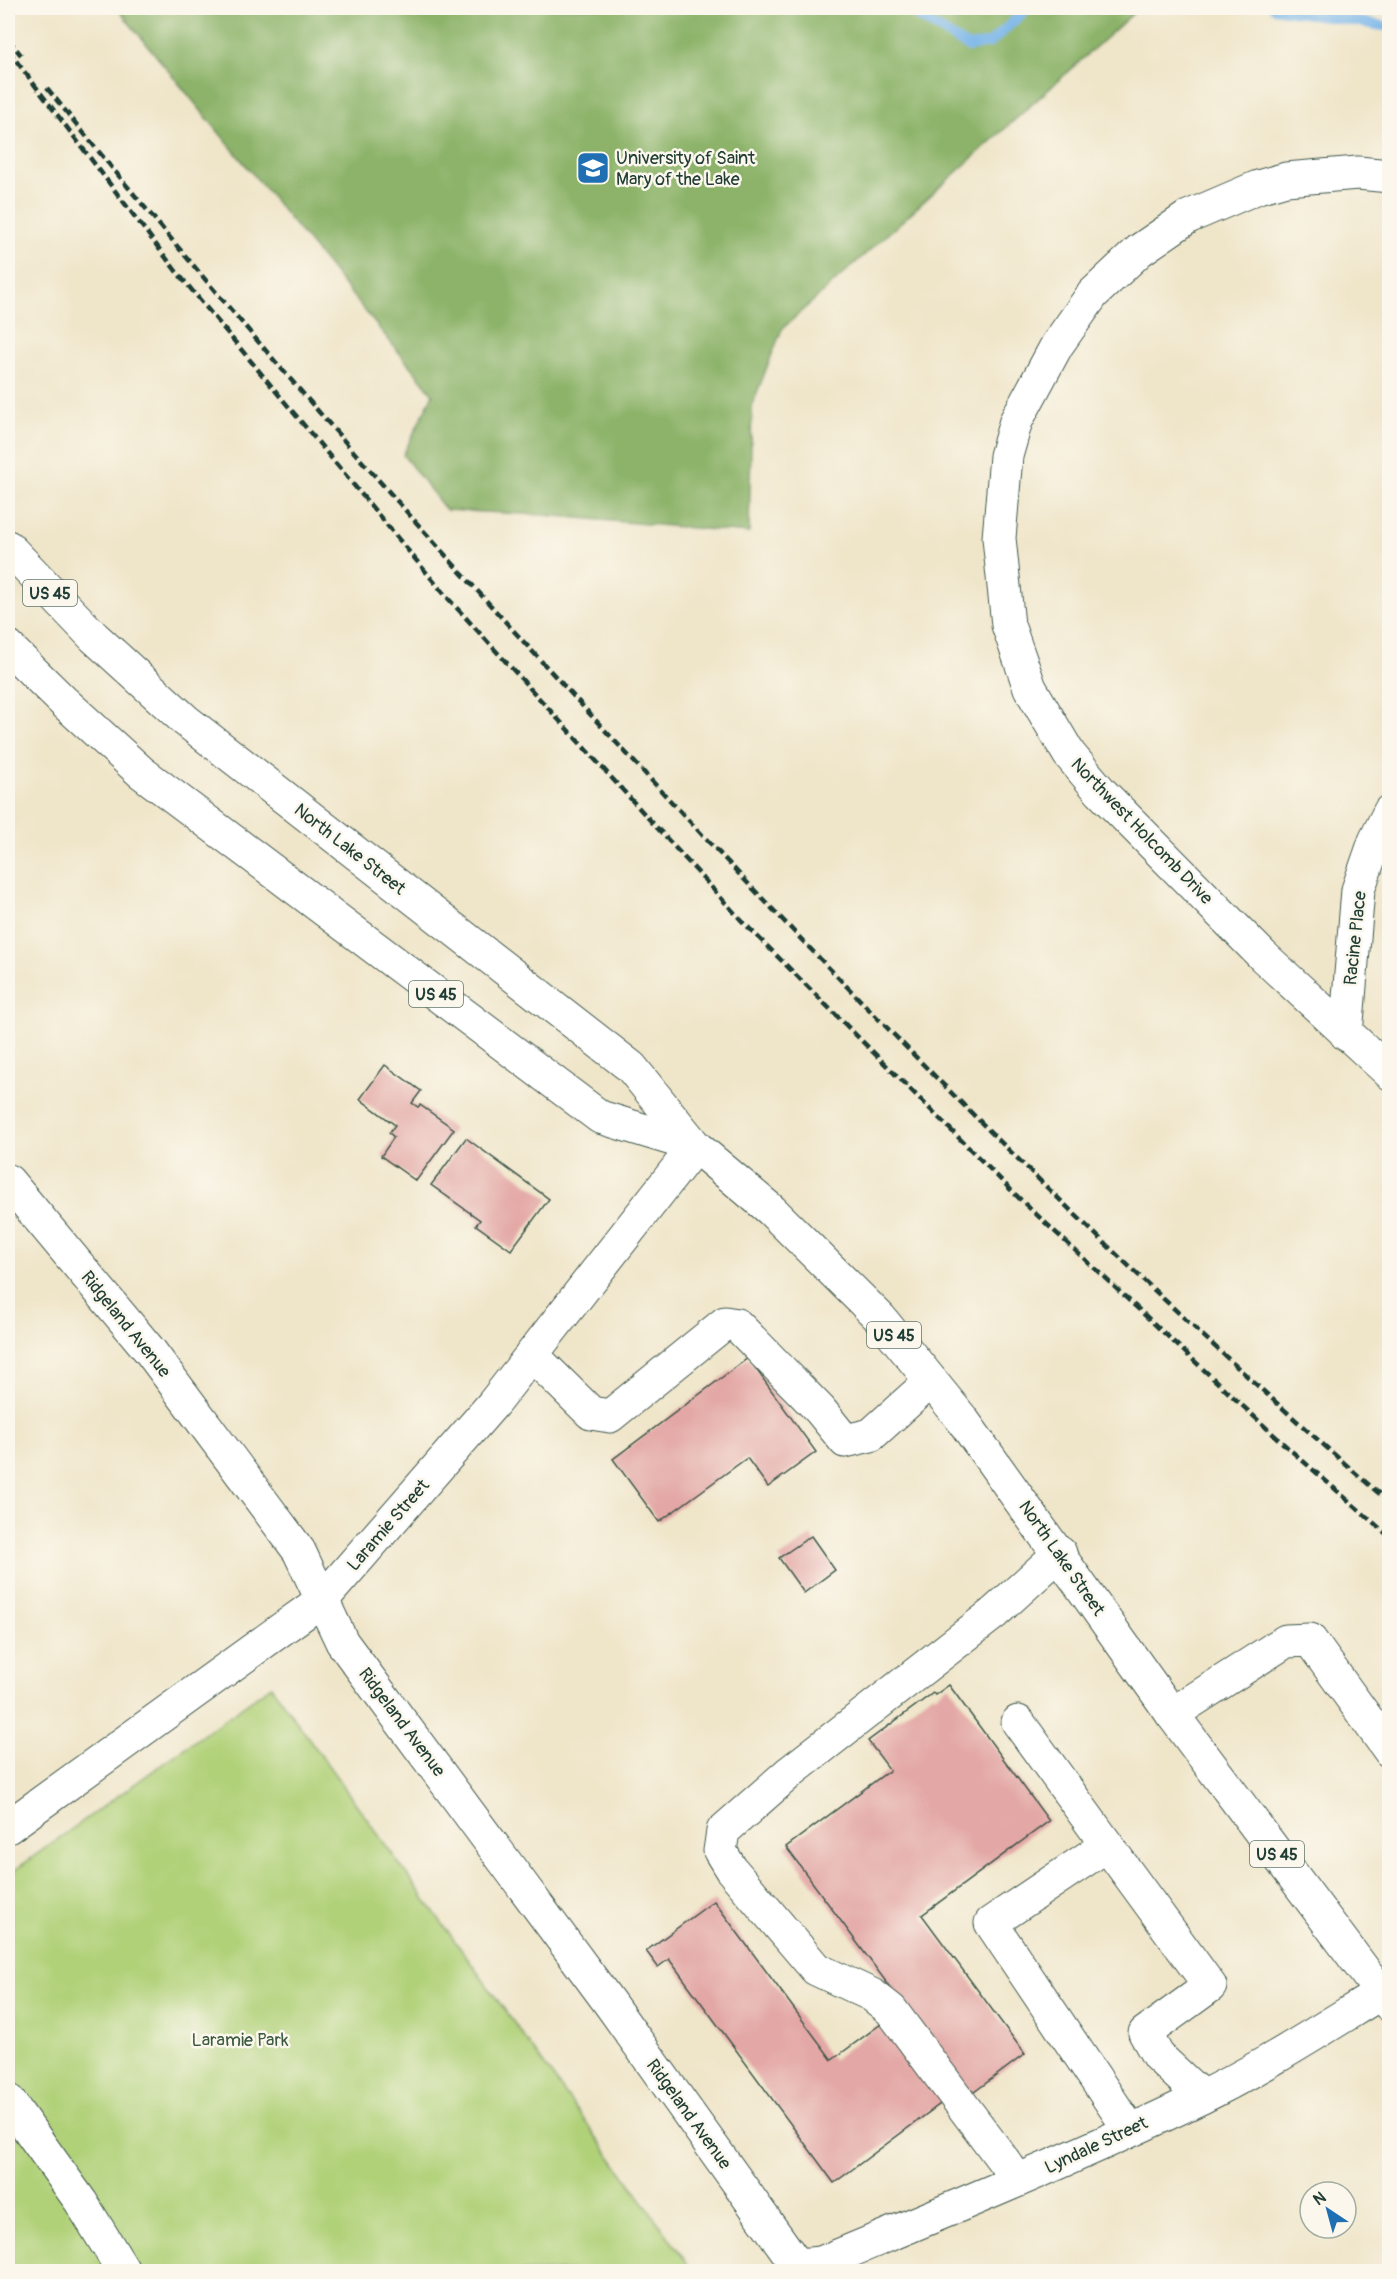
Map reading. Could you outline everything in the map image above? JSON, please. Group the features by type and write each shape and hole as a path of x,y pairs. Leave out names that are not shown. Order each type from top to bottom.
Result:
{"street":[{"name":"Northwest Holcomb Drive","path":"1389,176 1358,173 1296,178 1258,187 1188,217 1140,249 1093,294 1057,345 1016,421 1006,456 999,538 1008,625 1030,688 1069,754 1101,792 1263,956 1389,1073"},
{"name":"North Lake Street","path":"8,548 142,684 185,720 631,1067 695,1146 779,1218 880,1318 962,1419 1172,1714 1385,1999"},
{"name":"North Lake Street","path":"8,647 141,772 600,1117 695,1146"},
{"name":"Racine Place","path":"1346,1034 1358,890 1375,841 1389,811"},
{"name":"Laramie Street","path":"8,1827 322,1600 493,1404 695,1146"},
{"name":"Ridgeland Avenue","path":"8,1182 150,1351 299,1551 342,1642 608,2001 794,2268"},
{"path":"532,1355 591,1413 610,1416 725,1323 737,1325 820,1410 845,1441 871,1435 931,1381"},
{"path":"1018,2180 891,2010 872,1995 816,1969 731,1869 720,1851 723,1831 789,1772 993,1612 1059,1553"},
{"path":"1172,1714 1286,1641 1310,1640 1389,1751"},
{"path":"1018,1722 1210,1986 1145,2033 1158,2056 1202,2097"},
{"path":"1107,1845 991,1923 1130,2130"},
{"name":"Lyndale Street","path":"794,2268 821,2263 1130,2130 1202,2097 1320,2030 1385,1999"},
{"path":"8,2100 81,2202 124,2271"}],"green space":[{"name":"University of Saint Mary of the Lake","path":"117,8 1139,8 782,329 752,405 749,533 544,515 446,510 403,455 433,394"},
{"name":"Laramie Park","path":"271,1686 693,2271 8,2271 8,1875"}],"building":[{"path":"385,1065 421,1091 412,1103 418,1107 420,1105 454,1129 416,1181 381,1156 394,1137 389,1133 395,1125 360,1099"},
{"path":"466,1138 549,1199 511,1250 476,1225 480,1220 431,1185"},
{"path":"748,1358 816,1452 768,1487 747,1458 659,1522 613,1459"},
{"path":"811,1536 835,1570 804,1593 779,1558"},
{"path":"949,1685 1049,1821 922,1915 1025,2054 970,2095 786,1847 890,1770 868,1741 933,1693 935,1695"},
{"path":"714,1901 832,2060 885,2021 944,2101 834,2183 669,1959 658,1967 646,1951"}],"waterway":[{"path":"905,8 968,47 990,43 1028,8"},
{"path":"1274,8 1390,27"}],"railway":[{"path":"8,39 21,55"},
{"path":"8,50 176,271 445,595 742,921 1023,1202 1287,1447 1390,1537"},
{"path":"47,88 191,262 412,518 563,685 820,959 1099,1238 1194,1328 1390,1503"}],"place":[{"name":"University of Saint Mary of the Lake","path":"593,168"}]}
